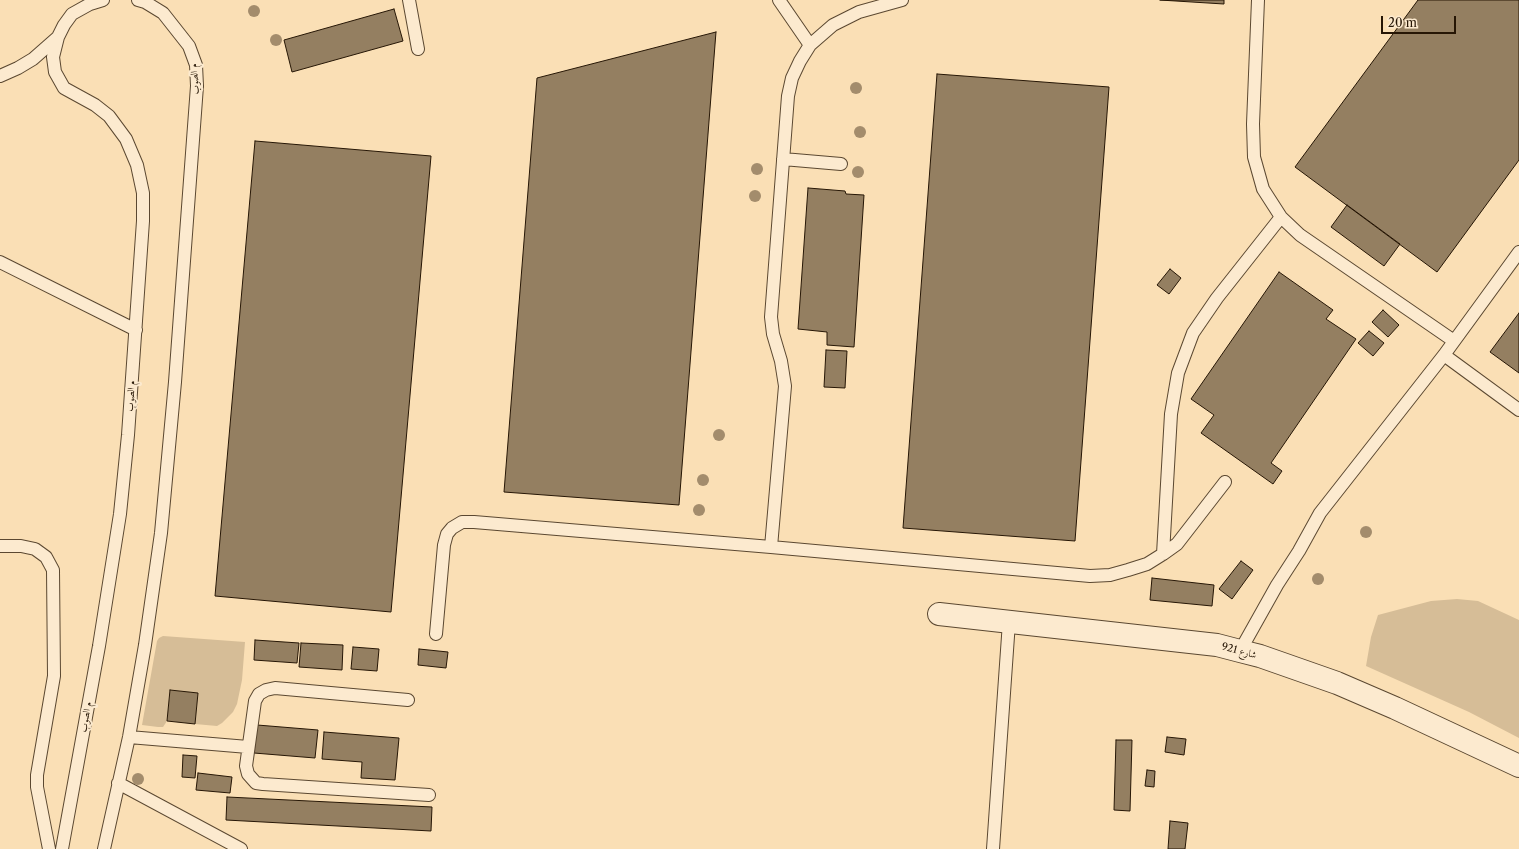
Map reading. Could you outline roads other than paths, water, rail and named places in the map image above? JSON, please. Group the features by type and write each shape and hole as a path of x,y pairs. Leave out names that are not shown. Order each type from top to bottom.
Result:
{"street":[{"name":"شارع 921","path":"938,614 1217,645 1260,656 1337,683 1395,708 1519,766"}],"lane":[{"name":"م الصوب","path":"62,849 100,646 120,514 128,435 143,221 143,193 137,165 126,139 109,116 96,105 64,88 55,72 53,57 58,37 72,14 90,4 103,0"},
{"name":"م الصوب","path":"104,849 129,737 145,645 161,533 175,382 197,86 196,65 189,46 163,13 146,2 138,0"},
{"path":"409,0 418,49"},
{"path":"779,0 810,45"},
{"path":"771,547 785,386 784,373 773,334 771,317 789,90 792,78 810,45 832,25 859,12 902,0"},
{"path":"1258,0 1253,124 1254,158 1263,189 1281,217 1300,235 1454,341"},
{"path":"0,76 33,59 58,37"},
{"path":"783,159 841,164"},
{"path":"1164,554 1171,414 1178,373 1193,333 1217,298 1281,217"},
{"path":"1240,651 1320,513 1444,355 1519,252"},
{"path":"0,262 136,330"},
{"path":"1444,355 1519,410"},
{"path":"436,634 444,545 447,534 452,528 462,522 771,547 1090,576 1128,570 1147,564 1164,554 1177,544 1225,482"},
{"path":"0,546 21,546 35,549 46,557 53,570 54,676 37,775 37,787 49,849"},
{"path":"993,849 1009,622"},
{"path":"408,700 275,688 266,690 259,694 255,700 246,766 248,774 256,782 263,784 429,795"},
{"path":"129,737 248,747"},
{"path":"118,783 241,849"}]}
